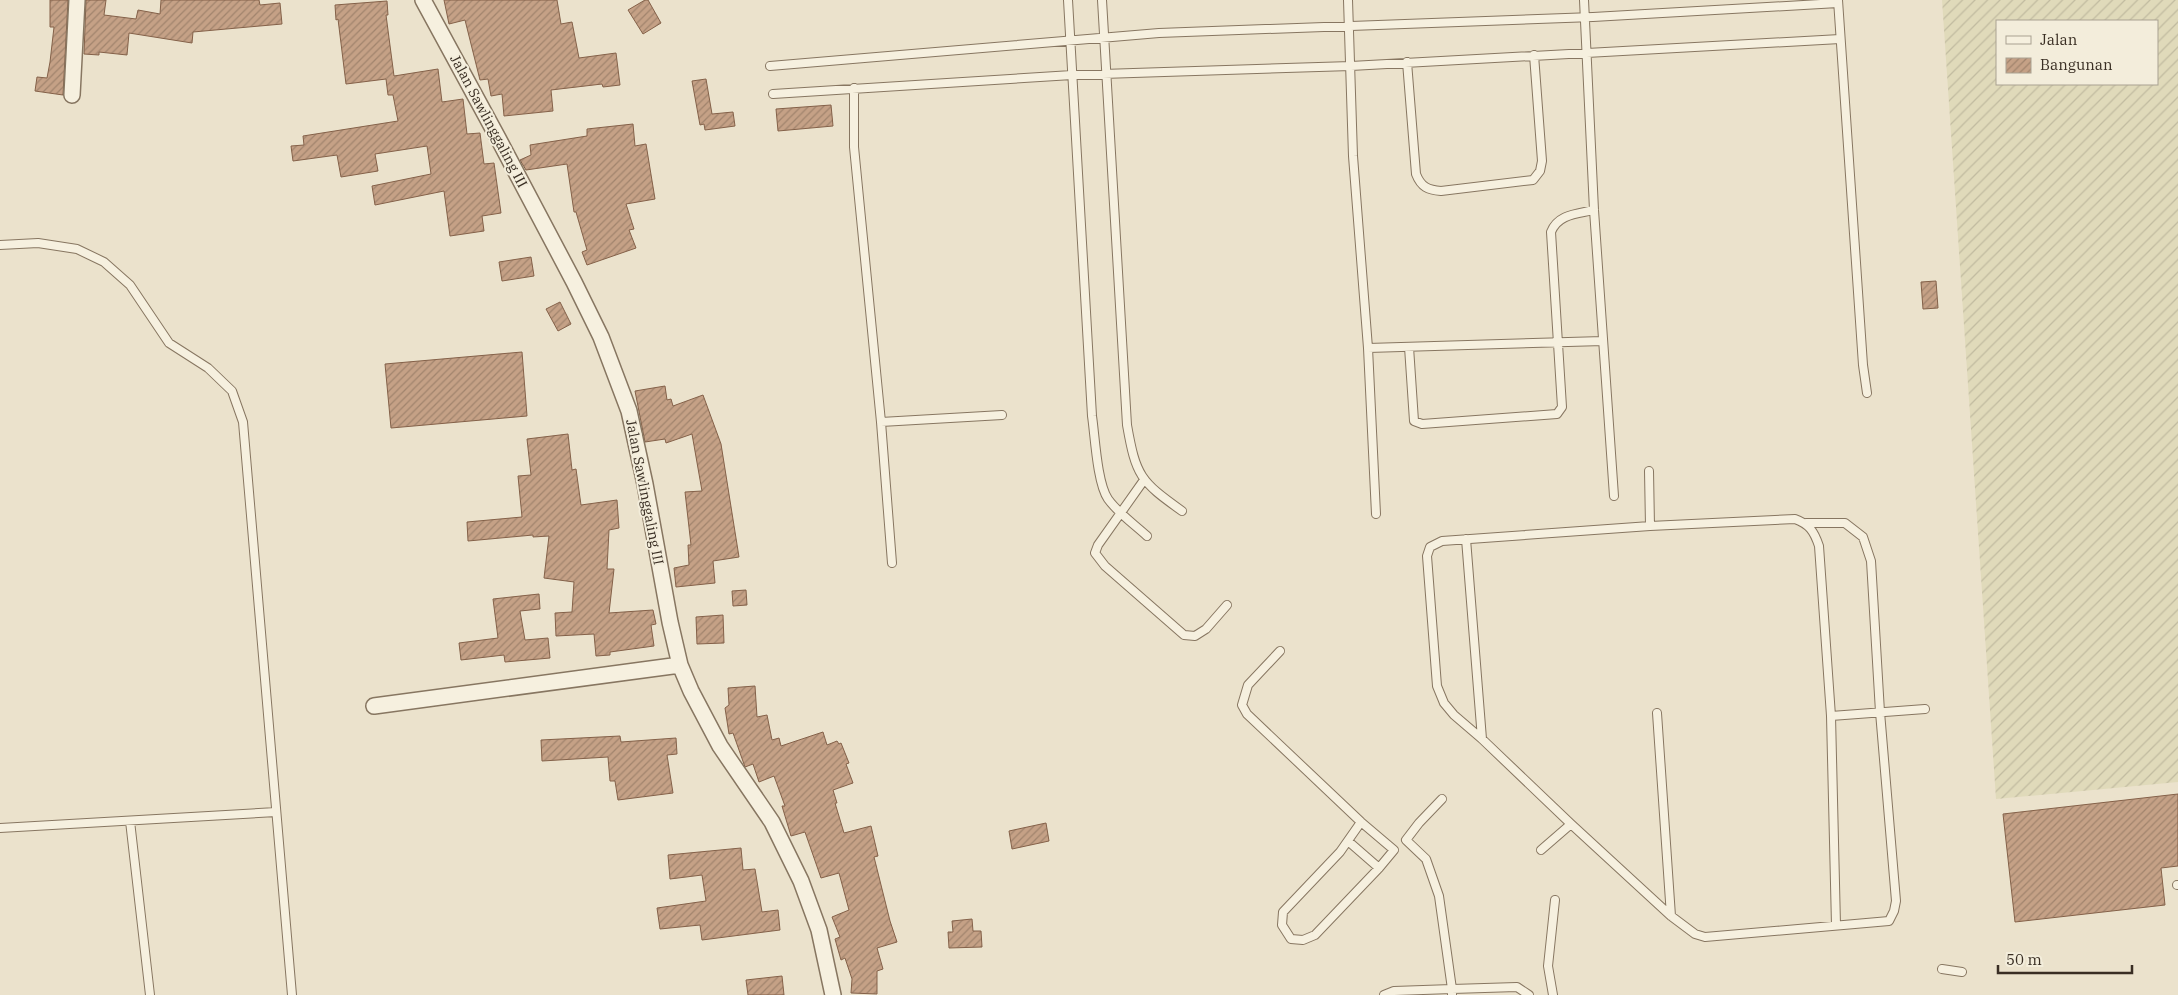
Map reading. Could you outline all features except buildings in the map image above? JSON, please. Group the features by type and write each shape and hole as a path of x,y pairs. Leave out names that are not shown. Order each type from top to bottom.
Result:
{"street":[{"path":"72,95 78,0"},
{"name":"Jalan Sawlinggaling III","path":"423,0 498,138 601,337 629,411 680,665 691,691 720,746 772,822 801,881 819,930 833,995"},
{"path":"374,706 680,665"}],"lane":[{"path":"1068,0 1092,416 1099,469 1107,497 1120,513 1147,536"},
{"path":"1102,0 1127,424 1133,459 1144,480 1153,490 1182,511"},
{"path":"1348,0 1353,156 1368,348 1376,514"},
{"path":"1584,0 1594,210 1614,496"},
{"path":"770,66 1104,37 1585,17 1838,2 1863,365 1867,393"},
{"path":"774,94 1072,75 1351,66 1840,39"},
{"path":"1408,62 1416,174 1420,183 1429,190 1441,191 1534,180 1540,171 1542,161 1534,55"},
{"path":"854,88 854,147 881,422 892,563"},
{"path":"1409,347 1412,416 1414,421 1422,424 1557,414 1562,407 1551,232 1555,222 1563,217 1594,210"},
{"path":"0,245 38,243 78,249 104,262 130,285 169,343 208,368 232,391 243,422 292,995"},
{"path":"1368,348 1603,340"},
{"path":"881,422 1002,415"},
{"path":"1649,471 1650,526"},
{"path":"1144,480 1098,545 1095,553 1105,566 1184,635 1195,636 1206,630 1227,606"},
{"path":"1794,519 1806,523 1845,523 1863,537 1871,561 1880,712 1896,901 1889,921 1706,937 1695,934 1671,916 1570,824 1482,739 1454,715 1444,703 1437,686 1427,556 1430,547 1442,541 1650,526 1794,519"},
{"path":"1806,523 1814,532 1819,546 1832,716 1836,925"},
{"path":"1466,539 1482,739"},
{"path":"1280,651 1248,685 1242,705 1247,714 1361,822 1394,850"},
{"path":"1832,716 1925,709"},
{"path":"1656,713 1671,916"},
{"path":"1361,822 1348,841 1283,912 1282,924 1291,939 1303,940 1315,935 1442,800"},
{"path":"0,828 276,812"},
{"path":"130,821 150,995"},
{"path":"1541,850 1570,824"},
{"path":"1406,840 1426,859 1439,896 1452,992"},
{"path":"1348,841 1379,868"},
{"path":"1553,995 1548,966 1555,900"},
{"path":"1942,969 1962,972"},
{"path":"1384,995 1394,990 1452,992 1517,987 1529,995"}],"shaded area":[{"path":"1942,0 2178,0 2178,782 1996,799"}]}
